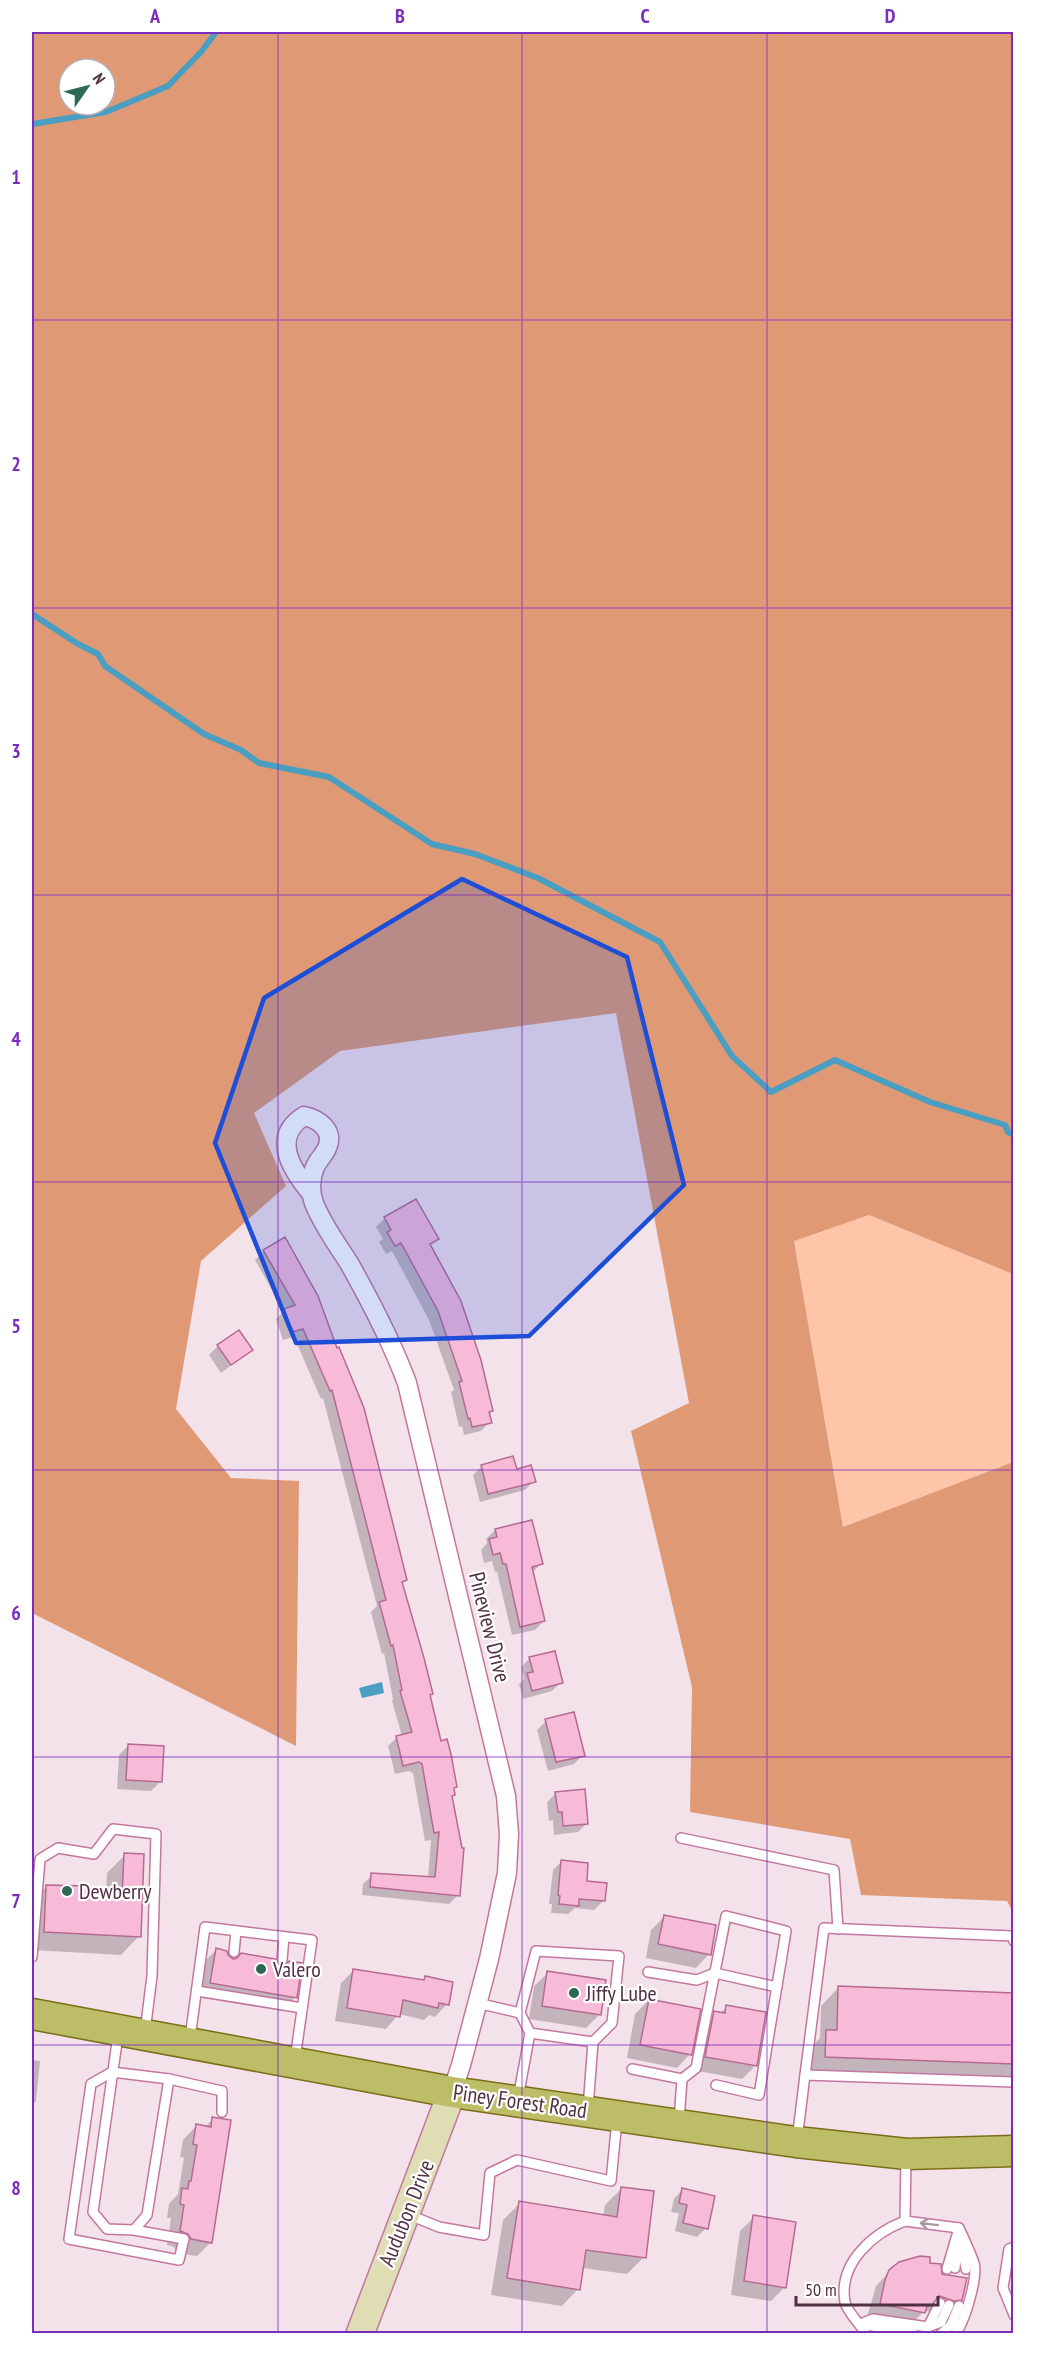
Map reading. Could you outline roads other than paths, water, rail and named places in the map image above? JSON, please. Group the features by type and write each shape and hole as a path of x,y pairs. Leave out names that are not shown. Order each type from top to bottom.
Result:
{"main road":[{"name":"Piney Forest Road","path":"32,2014 295,2061 452,2092 796,2142 906,2154 1014,2151"}],"street":[{"name":"Pineview Drive","path":"311,1193 315,1204 375,1309 393,1345 407,1383 498,1758 507,1815 507,1873 489,1959 452,2092"},
{"name":"Audubon Drive","path":"360,2334 452,2092"}],"lane":[{"path":"32,1957 40,1858 58,1848 94,1854 113,1830 156,1834 152,1976 132,2032 112,2072 93,2212 107,2229 134,2230 184,2239 179,2260 69,2239 91,2084 112,2072 169,2079 222,2091 222,2112"},
{"path":"681,1838 834,1870 838,1929"},
{"path":"679,2124 682,2079 696,2068 726,1916 786,1931 759,2095 716,2085"},
{"path":"190,2042 205,1927 312,1940 295,2061"},
{"path":"796,2142 824,1928 1012,1936 1014,1941"},
{"path":"234,1952 236,1931"},
{"path":"282,1960 284,1936"},
{"path":"517,2101 530,2033 520,2013 536,1951 619,1956 612,2023 593,2042 588,2111"},
{"path":"648,1972 697,1980 715,1973 777,1987"},
{"path":"197,1991 230,1992 278,1999 302,2008"},
{"path":"477,2003 520,2013"},
{"path":"530,2033 593,2042"},
{"path":"632,2069 682,2079"},
{"path":"805,2075 1014,2082"},
{"path":"134,2230 147,2215 169,2079"},
{"path":"405,2213 439,2227 484,2235 490,2173 517,2160 611,2181 617,2115"},
{"path":"905,2221 906,2154"},
{"path":"866,2334 845,2303 846,2281 854,2258 885,2229 905,2221 959,2228"},
{"path":"951,2268 959,2228"},
{"path":"959,2228 966,2269"},
{"path":"955,2334 969,2307 975,2265 959,2228"},
{"path":"1014,2247 1009,2249 1003,2288 1014,2315"},
{"path":"860,2324 873,2319 928,2327 941,2322 944,2304"},
{"path":"941,2334 951,2325 959,2306"},
{"path":"860,2324 914,2334"}],"water":[{"path":"382,1682 384,1693 362,1698 359,1688"}],"waterway":[{"path":"32,124 106,112 168,86 201,52 216,32"},
{"path":"32,614 78,644 98,654 105,666 204,734 241,750 259,763 329,777 432,844 475,854 538,878 660,942 732,1056 771,1092 835,1060 930,1102 1005,1125 1008,1132 1014,1135"}],"place":[{"name":"Dewberry","path":"67,1891"},
{"name":"Valero","path":"261,1969"},
{"name":"Jiffy Lube","path":"574,1993"}]}
